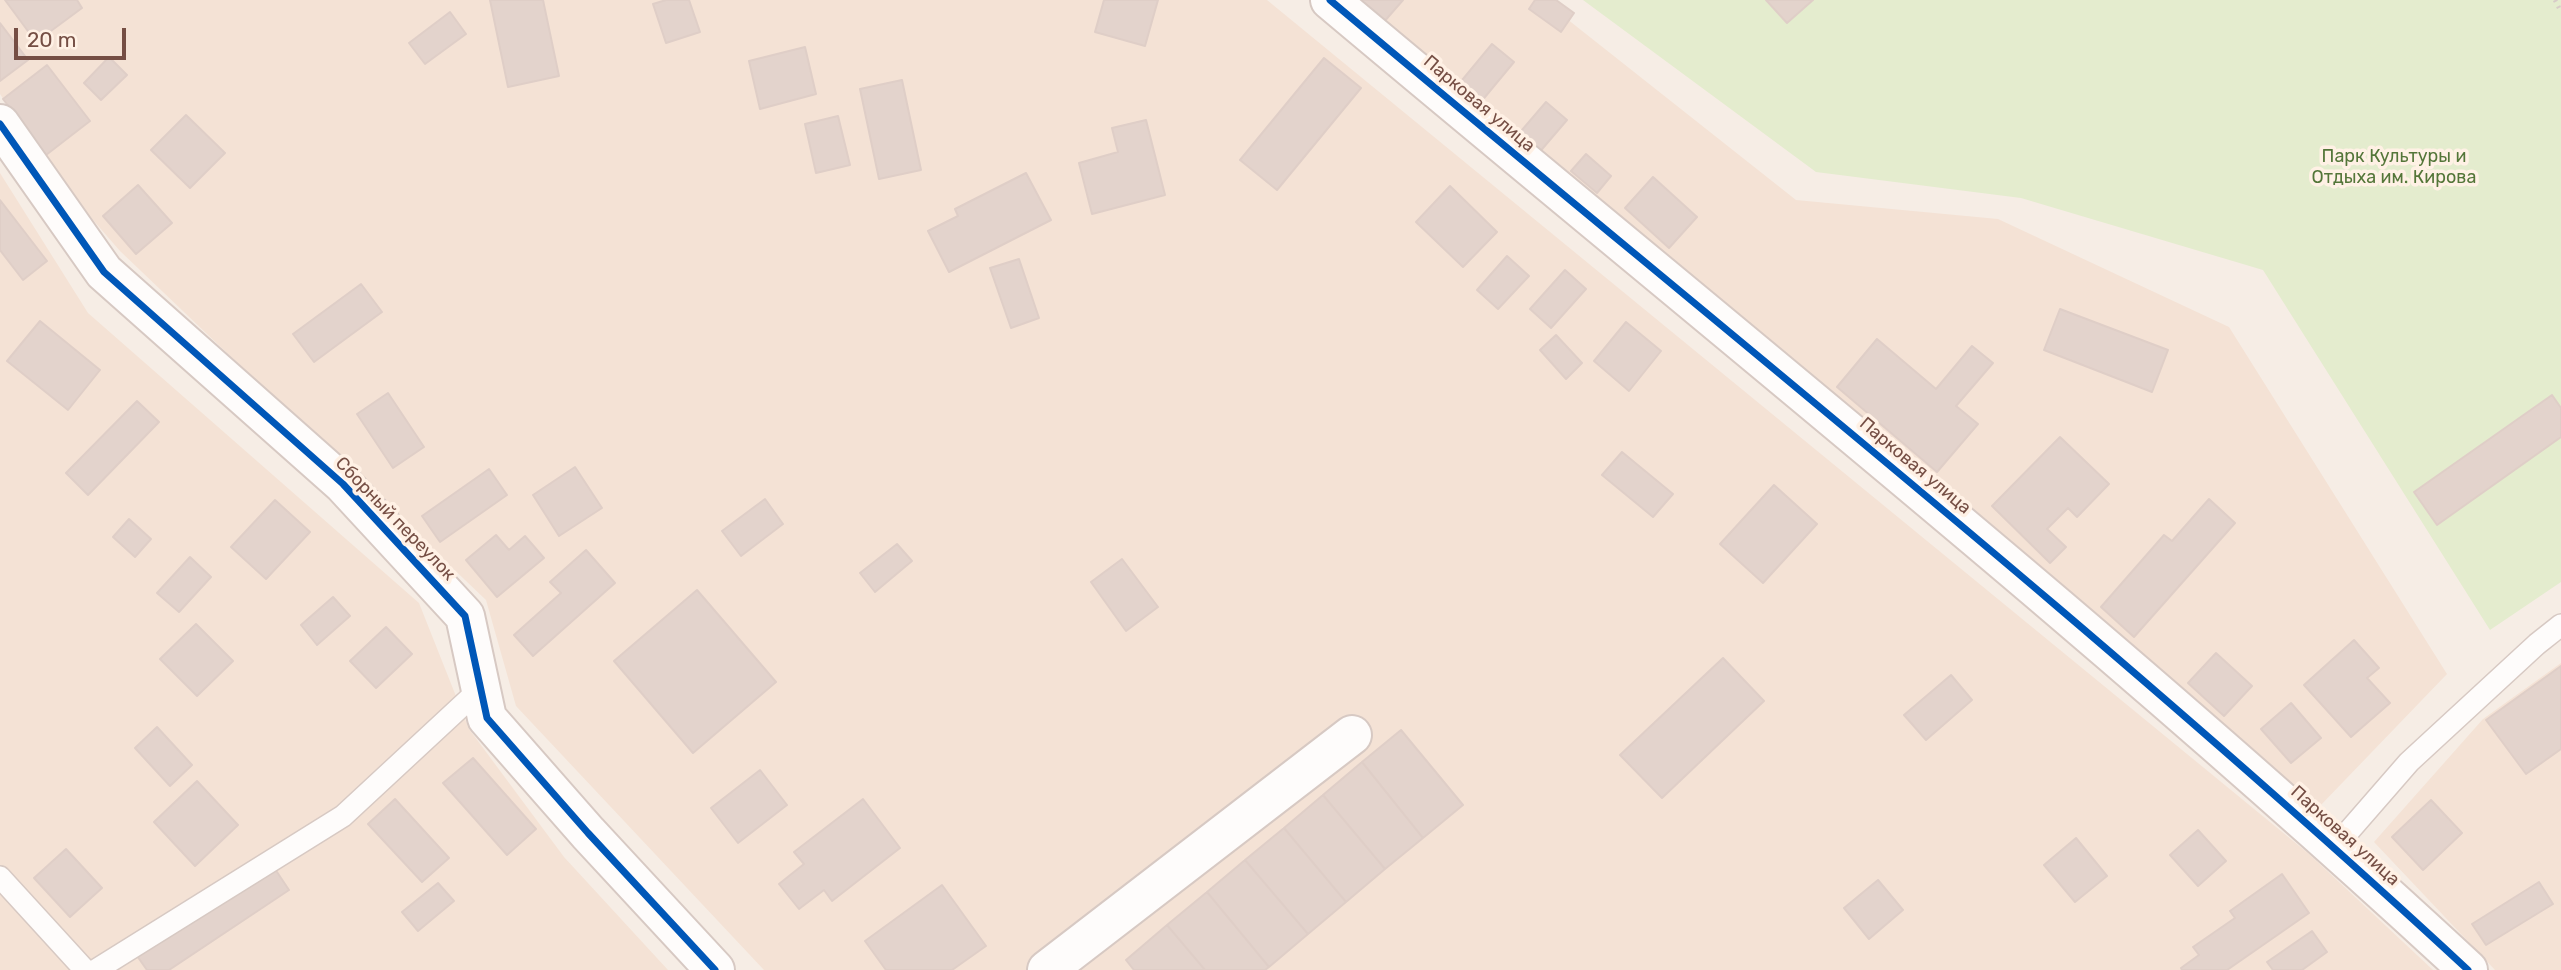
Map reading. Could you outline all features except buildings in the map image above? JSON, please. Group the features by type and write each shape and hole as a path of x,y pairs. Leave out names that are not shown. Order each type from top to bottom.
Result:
{"street":[{"name":"Парковая улица","path":"1330,0 1977,539 2335,847 2468,970"},
{"name":"Сборный переулок","path":"0,124 104,272 343,484 465,616 488,718 588,834 716,970"},
{"path":"1047,970 1352,735"}],"lane":[{"path":"2335,847 2409,762 2561,625"},
{"path":"96,970 343,816 481,688"},
{"path":"0,877 85,970"}],"path":[{"path":"2555,0 2561,12"}],"shaded area":[{"path":"0,0 1267,0 2309,854 2433,970 764,970 516,706 486,600 120,251 53,174 0,94"},
{"path":"1355,0 1543,0 1796,200 1998,219 2229,327 2447,674 2319,807"},
{"path":"0,173 88,313 419,603 469,729 564,857 668,970 0,970"},
{"path":"2561,663 2561,970 2495,970 2374,842 2483,719"}],"green space":[{"name":"Парк Культуры и Отдыха им. Кирова","path":"1583,0 2561,0 2561,582 2490,630 2263,270 2021,198 1816,172"}],"cycle path":[{"path":"1330,0 2048,599 2330,844 2468,970"},
{"path":"0,124 104,272 343,484 465,616 487,718 588,833 715,970"}]}
